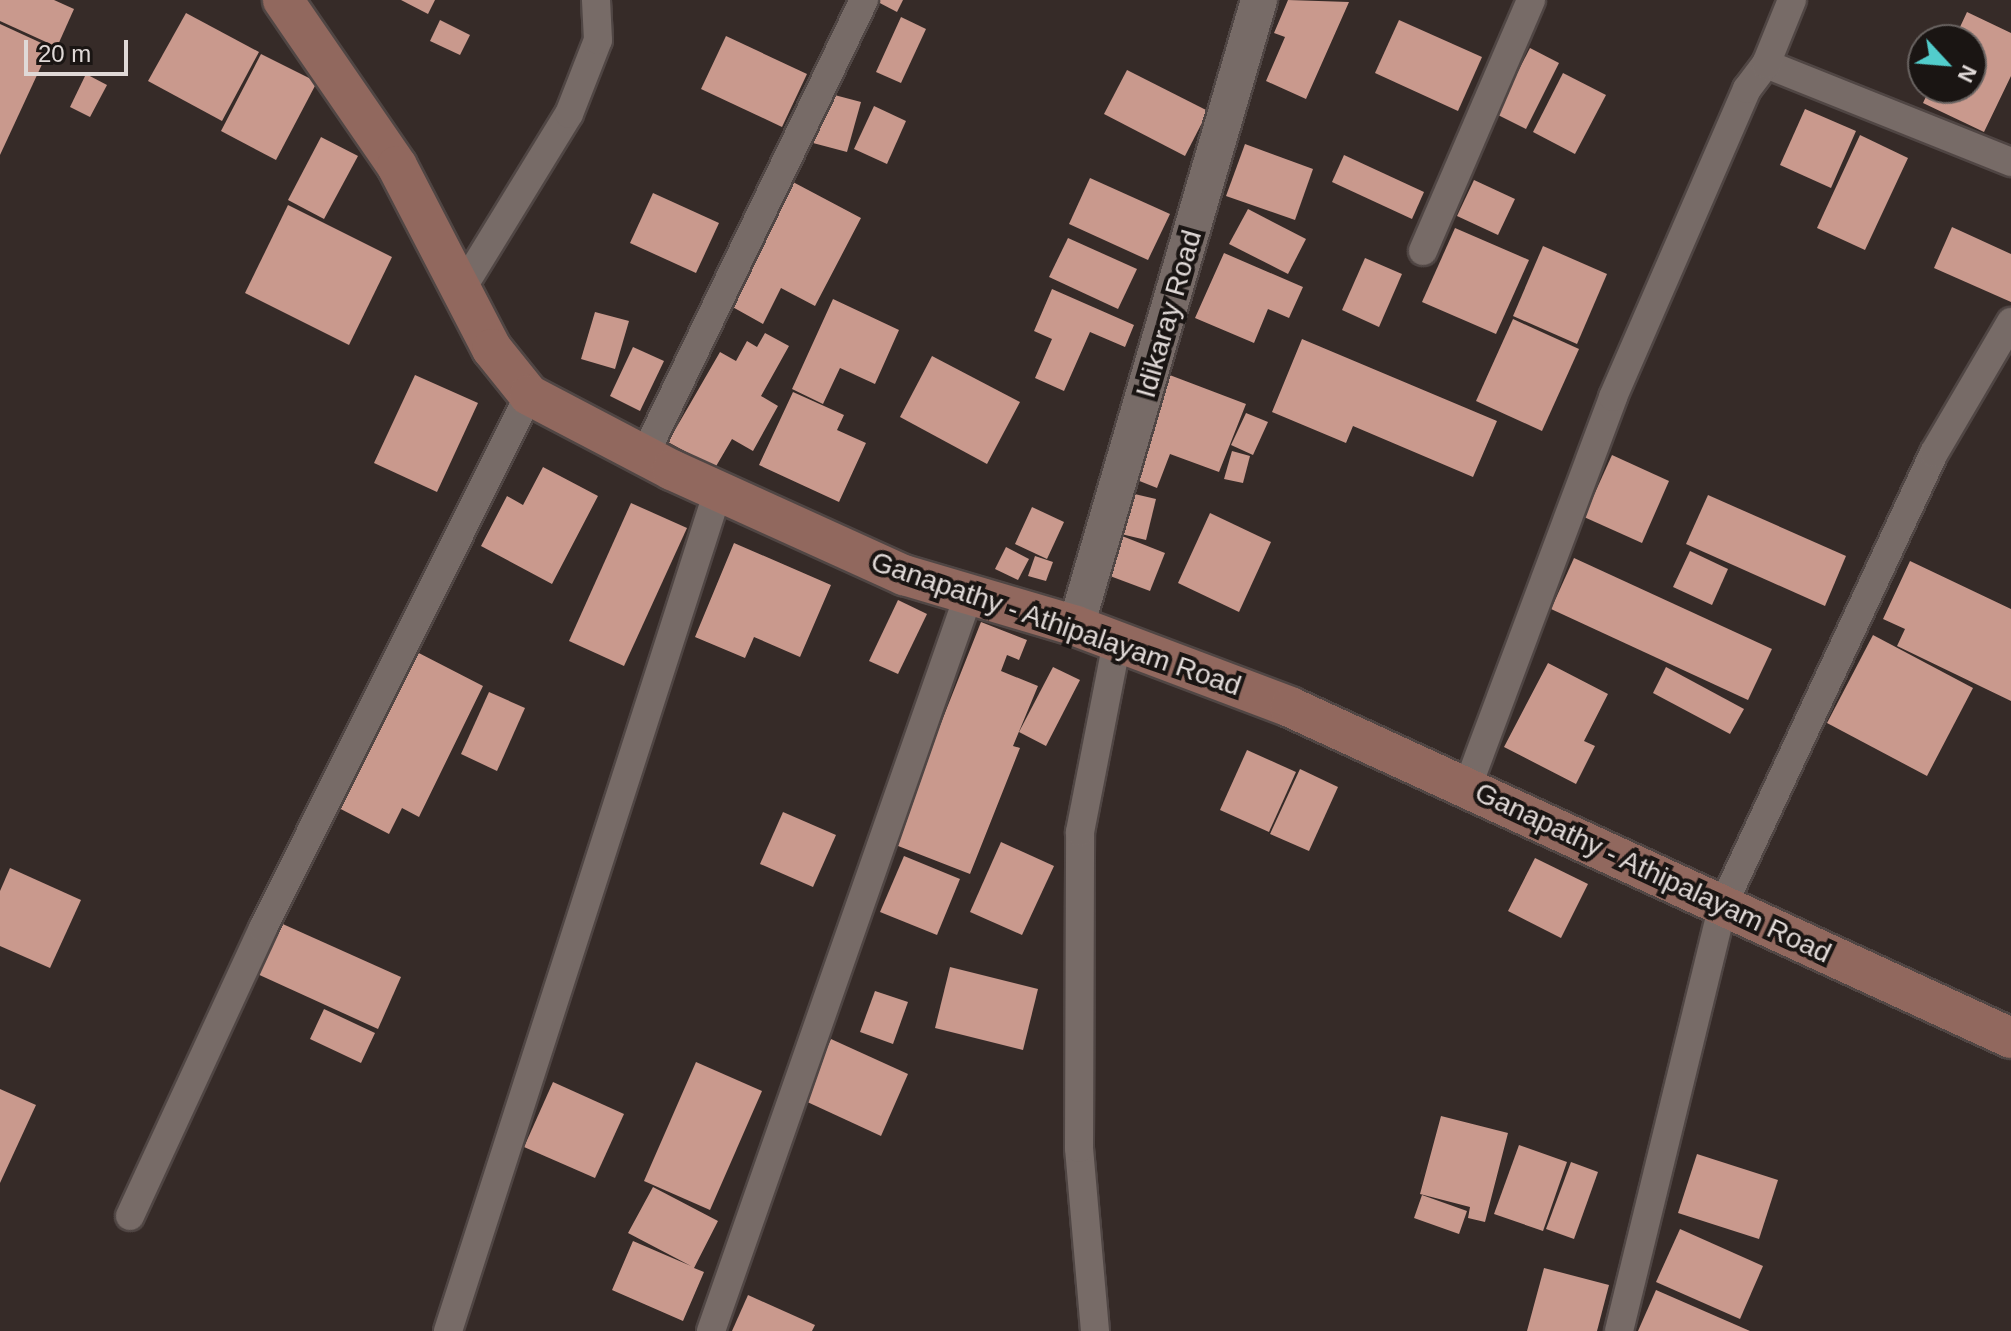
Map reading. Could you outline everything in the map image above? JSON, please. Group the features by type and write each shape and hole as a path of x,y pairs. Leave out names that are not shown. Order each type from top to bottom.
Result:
{"main road":[{"name":"Ganapathy - Athipalayam Road","path":"283,0 397,166 492,349 529,395 718,491 904,575 970,591 1076,626 1290,707 2011,1038"}],"street":[{"path":"461,290 569,114 598,40 596,0"},
{"path":"645,454 864,0"},
{"name":"Idikaray Road","path":"1076,626 1259,0"},
{"path":"1423,251 1531,0"},
{"path":"1467,788 1613,397 1747,89 1766,64 1792,0"},
{"path":"1766,64 2011,162"},
{"path":"1619,1331 1722,907 1934,453 2011,322"},
{"path":"130,1216 263,928 529,395"},
{"path":"448,1331 718,491"},
{"path":"711,1331 970,591"},
{"path":"1095,1331 1079,1148 1080,832 1117,642"}],"building":[{"path":"0,0 54,0 74,9 57,47 0,21"},
{"path":"401,0 435,0 428,14"},
{"path":"874,0 903,0 897,12"},
{"path":"1288,0 1349,2 1306,99 1266,81 1285,37 1274,33"},
{"path":"1967,12 2011,33 2011,76 1984,132 1925,104 1987,104 1987,24 1961,24"},
{"path":"186,13 259,52 222,121 148,81"},
{"path":"901,17 926,29 901,83 876,72"},
{"path":"440,20 470,35 460,55 430,41"},
{"path":"1399,20 1482,57 1458,111 1375,73"},
{"path":"0,24 50,47 0,155"},
{"path":"726,36 807,74 782,127 701,89"},
{"path":"1530,48 1559,63 1526,129 1496,114"},
{"path":"261,54 317,82 276,160 221,131"},
{"path":"1127,70 1208,111 1185,156 1104,114"},
{"path":"1563,73 1606,95 1575,154 1533,132"},
{"path":"86,74 107,85 90,117 70,107"},
{"path":"827,93 861,102 847,152 813,143"},
{"path":"874,106 906,121 887,164 854,149"},
{"path":"1805,109 1856,131 1831,188 1780,165"},
{"path":"1860,135 1908,158 1865,250 1817,228"},
{"path":"321,137 358,156 324,219 288,200"},
{"path":"1245,144 1313,169 1295,220 1226,196"},
{"path":"1344,155 1424,192 1412,219 1332,182"},
{"path":"1090,178 1170,214 1148,260 1069,224"},
{"path":"1474,180 1515,199 1498,235 1457,216"},
{"path":"793,182 861,218 815,306 781,288 763,324 729,305"},
{"path":"653,193 719,223 696,273 630,243"},
{"path":"288,205 392,257 349,345 245,293"},
{"path":"1248,209 1306,239 1288,274 1229,244"},
{"path":"1952,227 2011,254 2011,302 1934,268"},
{"path":"1455,228 1529,260 1496,334 1422,302"},
{"path":"1068,238 1137,269 1118,309 1049,277"},
{"path":"1543,246 1607,274 1577,344 1513,316"},
{"path":"1224,253 1303,287 1289,318 1268,309 1254,343 1195,318"},
{"path":"1365,258 1402,274 1379,327 1342,310"},
{"path":"1052,289 1134,325 1125,347 1090,332 1064,391 1035,378 1052,339 1034,331"},
{"path":"833,299 899,330 875,384 840,368 823,404 792,389"},
{"path":"595,312 629,321 615,369 581,359"},
{"path":"1513,319 1579,349 1542,431 1476,401"},
{"path":"765,333 789,346 761,396 778,406 753,451 732,439 715,468 668,442 720,352 736,361 747,341 757,347"},
{"path":"1302,339 1497,421 1473,477 1353,426 1346,443 1272,412"},
{"path":"633,347 664,361 640,411 610,396"},
{"path":"932,356 1020,402 987,464 900,417"},
{"path":"1167,374 1246,404 1219,472 1170,454 1157,488 1127,476"},
{"path":"415,375 478,403 437,492 374,463"},
{"path":"793,392 844,415 837,430 866,443 839,502 759,465"},
{"path":"1246,413 1268,422 1253,455 1231,445"},
{"path":"1232,451 1250,456 1243,483 1224,479"},
{"path":"1612,455 1669,481 1642,543 1584,517"},
{"path":"543,467 598,496 552,584 481,546 507,496 523,505"},
{"path":"1126,492 1156,499 1146,540 1117,533"},
{"path":"1708,495 1846,556 1825,606 1686,544"},
{"path":"631,503 687,528 624,666 569,641"},
{"path":"1032,507 1064,522 1047,559 1015,544"},
{"path":"1210,513 1271,542 1239,612 1178,583"},
{"path":"1117,534 1165,553 1150,591 1102,573"},
{"path":"734,543 831,585 800,657 754,637 745,658 695,637"},
{"path":"1006,547 1029,559 1018,580 995,569"},
{"path":"1690,551 1728,569 1712,605 1673,587"},
{"path":"1035,556 1053,562 1046,581 1028,576"},
{"path":"1574,558 1772,649 1748,700 1551,609"},
{"path":"1910,561 2011,609 2011,701 1897,646 1905,629 1883,619"},
{"path":"898,600 927,614 898,674 869,661"},
{"path":"981,622 1027,640 1019,660 1007,655 1001,671 1038,686 1013,746 1020,748 970,874 893,844"},
{"path":"1873,635 1973,688 1927,776 1827,723"},
{"path":"413,650 483,686 419,817 402,808 389,834 333,805"},
{"path":"1548,663 1608,694 1584,741 1595,746 1576,784 1504,747"},
{"path":"1053,667 1080,680 1046,746 1019,732"},
{"path":"1666,667 1744,709 1730,734 1653,693"},
{"path":"489,692 525,708 497,771 461,754"},
{"path":"1247,750 1296,772 1269,832 1220,810"},
{"path":"1300,769 1338,787 1309,851 1270,834"},
{"path":"783,812 836,835 813,887 760,864"},
{"path":"1001,842 1054,866 1022,935 970,912"},
{"path":"904,856 960,879 937,935 880,912"},
{"path":"1535,858 1588,884 1561,938 1508,911"},
{"path":"10,868 81,900 50,968 0,946 0,891"},
{"path":"276,921 401,977 378,1029 253,972"},
{"path":"950,967 1038,989 1023,1050 935,1028"},
{"path":"875,991 908,1002 893,1044 860,1032"},
{"path":"324,1009 375,1033 361,1063 310,1039"},
{"path":"831,1039 908,1074 881,1136 803,1100"},
{"path":"696,1062 762,1091 710,1210 644,1181"},
{"path":"553,1082 624,1114 595,1178 524,1147"},
{"path":"0,1089 36,1105 0,1183"},
{"path":"1441,1116 1508,1133 1485,1222 1468,1218 1470,1207 1420,1194"},
{"path":"1519,1145 1567,1162 1543,1231 1494,1214"},
{"path":"1697,1154 1778,1180 1759,1239 1678,1213"},
{"path":"1571,1162 1598,1172 1574,1239 1546,1229"},
{"path":"653,1187 718,1221 694,1268 704,1272 683,1321 612,1290 633,1241 691,1266 628,1233"},
{"path":"1422,1195 1467,1211 1459,1234 1414,1218"},
{"path":"1680,1229 1763,1266 1740,1319 1656,1282"},
{"path":"1544,1268 1609,1285 1597,1331 1527,1331"},
{"path":"1656,1290 1750,1331 1638,1331"},
{"path":"748,1295 815,1325 812,1331 732,1331"}]}
